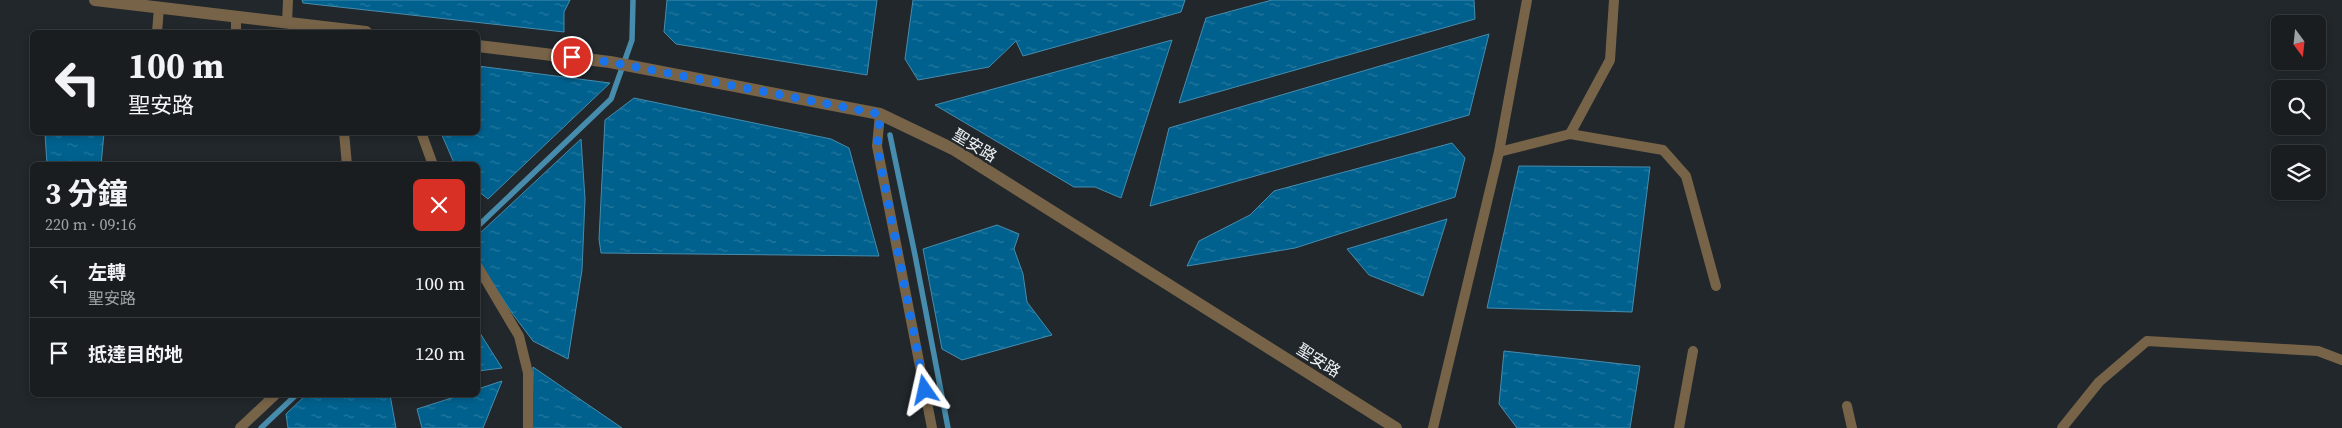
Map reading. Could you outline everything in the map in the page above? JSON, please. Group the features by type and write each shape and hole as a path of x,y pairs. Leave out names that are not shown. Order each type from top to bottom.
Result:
{"street":[{"path":"95,0 348,30"},
{"name":"聖安路","path":"480,46 610,62 880,114 953,149 1396,428"}],"lane":[{"path":"287,23 288,0"},
{"path":"1433,428 1499,152 1527,0"},
{"path":"1570,134 1610,60 1614,0"},
{"path":"157,30 159,8"},
{"path":"236,17 236,30"},
{"path":"880,114 877,146 932,428"},
{"path":"1499,152 1570,134 1663,150 1686,176 1716,286"},
{"path":"344,135 347,162"},
{"path":"422,135 432,162"},
{"path":"480,270 519,336 528,373 528,428"},
{"path":"2062,428 2099,382 2147,341 2318,351 2342,360"},
{"path":"1679,428 1692,350"},
{"path":"240,428 273,397"},
{"path":"1847,406 1852,428"}],"water":[{"path":"302,0 570,0 564,12 564,32 303,3"},
{"path":"667,0 877,0 867,75 676,44 664,32"},
{"path":"913,0 1185,0 1181,12 1023,56 1016,41 989,67 918,80 905,59"},
{"path":"1272,0 1474,0 1475,19 1179,103 1206,18"},
{"path":"1489,34 1469,115 1150,206 1169,128"},
{"path":"1172,40 1121,198 1095,187 1074,187 935,105"},
{"path":"480,66 610,83 488,199 480,193 480,162 454,162 442,135 480,135"},
{"path":"634,98 831,139 849,148 879,256 601,253 599,239 605,120"},
{"path":"45,135 104,135 101,162 47,162"},
{"path":"581,139 585,199 582,270 568,359 533,341 512,313 480,264 480,233"},
{"path":"1452,143 1465,158 1455,197 1295,248 1187,266 1199,241 1250,215 1274,191"},
{"path":"1519,166 1650,167 1632,312 1487,308"},
{"path":"1447,219 1423,296 1369,275 1347,249"},
{"path":"997,225 1019,234 1014,249 1023,274 1027,302 1052,335 962,360 942,349 923,249"},
{"path":"480,333 502,368 480,371"},
{"path":"1504,351 1640,366 1630,428 1517,428 1499,404"},
{"path":"533,367 622,428 532,428"},
{"path":"502,381 483,428 422,428 417,409 455,397 480,397 480,388"},
{"path":"304,397 390,397 396,428 288,428 286,414"}],"waterway":[{"path":"480,224 611,99 632,40 633,0"},
{"path":"890,135 948,428"},
{"path":"261,428 294,397"}],"route":[{"path":"572,57 610,62 880,114 877,146 925,390"}]}
